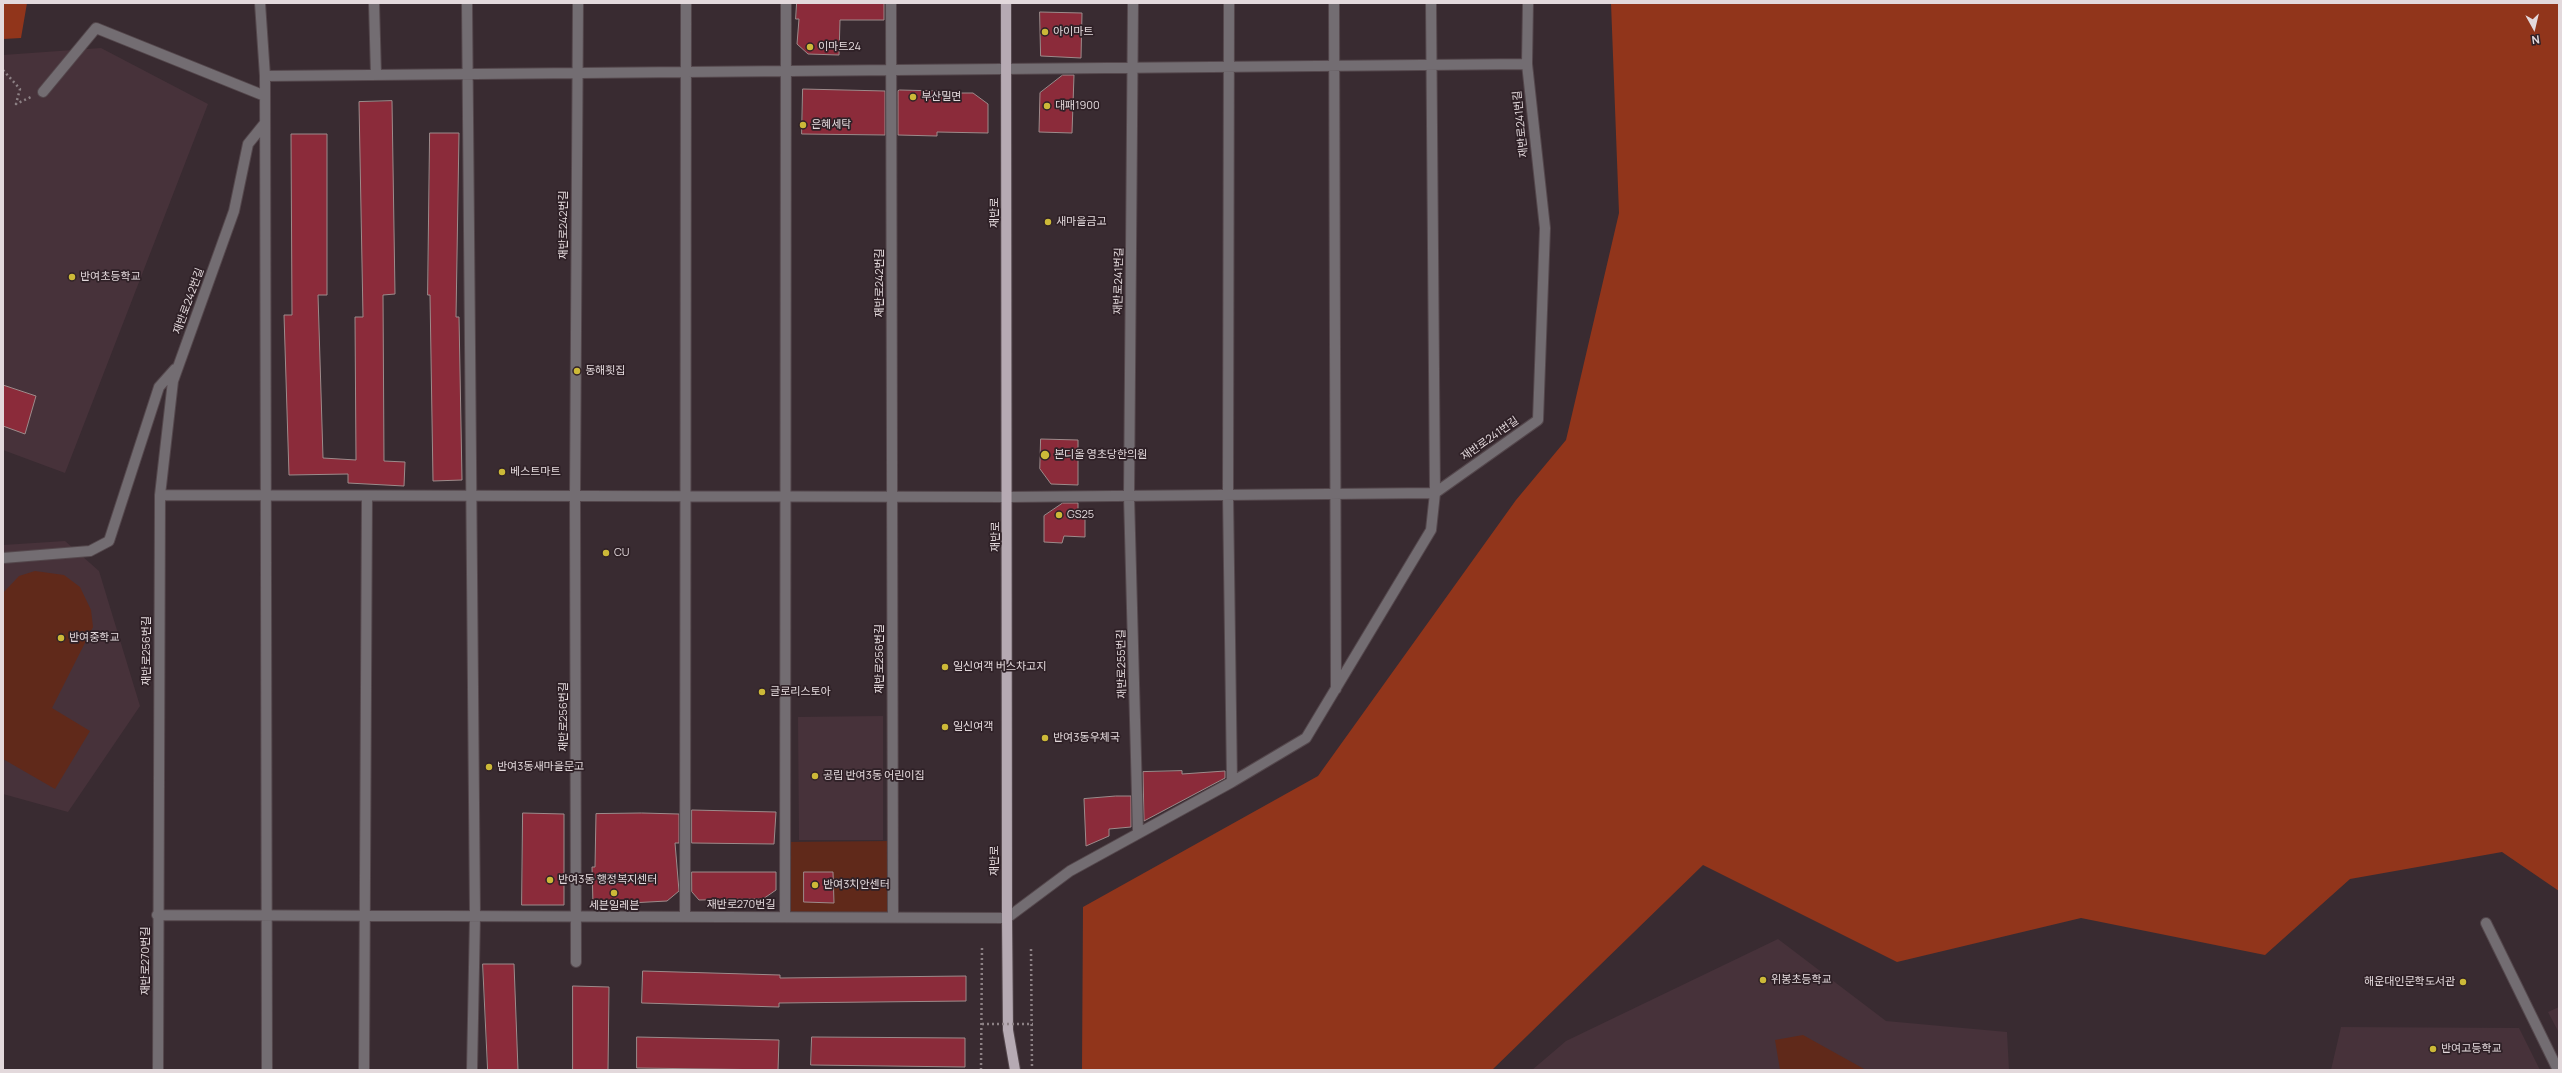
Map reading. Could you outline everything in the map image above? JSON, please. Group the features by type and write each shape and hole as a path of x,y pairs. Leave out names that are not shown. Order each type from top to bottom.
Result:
{"main road":[{"name":"재반로","path":"1006,3 1008,497 1007,918 1008,1030 1015,1070"}],"street":[{"path":"260,3 265,76 268,915 267,1070"},
{"path":"374,3 376,75"},
{"path":"467,3 475,916 472,1070"},
{"name":"재반로242번길","path":"575,496 578,3"},
{"path":"685,916 686,3"},
{"path":"785,917 784,497 786,3"},
{"name":"재반로242번길","path":"891,3 892,497"},
{"name":"재반로241번길","path":"1129,496 1134,67 1133,3"},
{"path":"1229,3 1228,495 1232,782"},
{"path":"1334,3 1334,494 1336,689"},
{"path":"1007,918 1070,871 1138,832 1232,782 1306,738 1431,530 1435,493 1431,3"},
{"path":"265,76 1527,64 1528,3"},
{"path":"43,92 96,28 265,96"},
{"name":"재반로241번길","path":"1435,493 1538,420 1545,228 1527,64"},
{"name":"재반로242번길","path":"160,496 173,381 234,211 248,144 265,122"},
{"path":"3,558 90,551 108,541 159,387 178,366"},
{"path":"160,496 1008,497 1435,493"},
{"name":"재반로256번길","path":"157,915 160,496"},
{"path":"364,1070 366,916 366,496"},
{"name":"재반로256번길","path":"575,496 576,962"},
{"name":"재반로255번길","path":"1129,496 1138,832"},
{"name":"재반로256번길","path":"892,497 893,917"},
{"name":"재반로270번길","path":"158,1070 157,915 1007,918"},
{"path":"2486,923 2558,1070"}],"path":[{"path":"3,70 20,89 16,104 43,92"},
{"path":"981,1070 982,947"},
{"path":"1031,949 1033,1024 1032,1070"},
{"path":"982,1024 1033,1024"}],"shaded area":[{"path":"3,3 27,3 21,38 3,39"},
{"path":"1611,3 2559,3 2559,891 2502,852 2350,879 2265,955 2081,918 1897,962 1703,865 1492,1070 1082,1070 1083,907 1318,776 1516,500 1566,440 1619,213"},
{"name":"반여초등학교","path":"101,48 208,104 65,473 3,450 3,55"},
{"name":"반여중학교","path":"65,541 99,571 140,706 68,812 3,794 3,545"},
{"path":"35,571 64,575 80,587 91,610 93,627 52,708 90,731 55,789 3,759 3,593 19,576"},
{"path":"883,716 883,840 799,840 798,717"},
{"path":"893,841 893,917 785,917 785,842"},
{"name":"위봉초등학교","path":"1778,939 1886,1021 2007,1032 2009,1070 1532,1070 1566,1041"},
{"path":"2559,1007 2559,1033 2548,1012"},
{"name":"반여고등학교","path":"2341,1027 2519,1028 2540,1070 2331,1070"},
{"path":"1803,1035 1866,1070 1780,1070 1775,1040"}],"building":[{"path":"797,3 884,3 884,20 840,20 839,55 808,54 797,44 799,19 796,19"},
{"path":"1040,12 1082,13 1081,58 1041,56"},
{"path":"1063,75 1074,75 1072,133 1039,132 1040,93"},
{"path":"803,89 885,91 885,135 802,134"},
{"path":"898,91 938,91 938,93 973,93 988,104 988,133 937,132 937,136 898,135"},
{"path":"392,101 395,294 383,295 384,461 405,462 404,486 348,483 348,474 289,475 284,315 292,315 291,134 327,134 327,295 318,295 323,458 356,460 355,317 363,317 359,102"},
{"path":"430,133 459,133 456,317 459,317 462,480 433,481 430,295 428,295"},
{"path":"3,385 36,396 25,434 3,426"},
{"path":"1041,439 1078,440 1078,485 1051,484 1040,469"},
{"path":"1063,503 1078,503 1078,511 1085,511 1085,537 1064,536 1062,543 1044,542 1044,516"},
{"path":"1182,771 1182,774 1225,771 1225,778 1144,821 1143,772"},
{"path":"1131,796 1131,827 1109,829 1109,836 1086,846 1084,799"},
{"path":"692,810 776,812 774,844 692,843"},
{"path":"523,813 564,814 564,905 522,905"},
{"path":"596,814 679,814 679,843 675,843 679,891 667,901 593,905 592,867 595,867"},
{"path":"692,872 776,872 776,890 763,899 699,900 692,892"},
{"path":"804,872 833,872 834,903 804,902"},
{"path":"483,964 514,964 518,1070 488,1070"},
{"path":"643,971 780,975 780,978 966,976 966,1001 779,1003 779,1007 642,1003"},
{"path":"573,986 609,987 608,1070 573,1070"},
{"path":"637,1037 779,1040 778,1070 637,1068"},
{"path":"812,1037 965,1038 965,1067 811,1065"}],"place":[{"name":"아이마트","path":"1045,32"},
{"name":"이마트24","path":"810,47"},
{"name":"부산밀면","path":"913,97"},
{"name":"대패1900","path":"1047,106"},
{"name":"은혜세탁","path":"803,125"},
{"name":"새마을금고","path":"1048,222"},
{"name":"반여초등학교","path":"72,277"},
{"name":"동해횟집","path":"577,371"},
{"name":"본디올 영초당한의원","path":"1045,455"},
{"name":"베스트마트","path":"502,472"},
{"name":"GS25","path":"1059,515"},
{"name":"CU","path":"606,553"},
{"name":"반여중학교","path":"61,638"},
{"name":"일신여객 버스차고지","path":"945,667"},
{"name":"글로리스토아","path":"762,692"},
{"name":"일신여객","path":"945,727"},
{"name":"반여3동우체국","path":"1045,738"},
{"name":"반여3동새마을문고","path":"489,767"},
{"name":"공립 반여3동 어린이집","path":"815,776"},
{"name":"반여3동 행정복지센터","path":"550,880"},
{"name":"반여3치안센터","path":"815,885"},
{"name":"세븐일레븐","path":"614,893"},
{"name":"위봉초등학교","path":"1763,980"},
{"name":"해운대인문학도서관","path":"2463,982"},
{"name":"반여고등학교","path":"2433,1049"}]}
